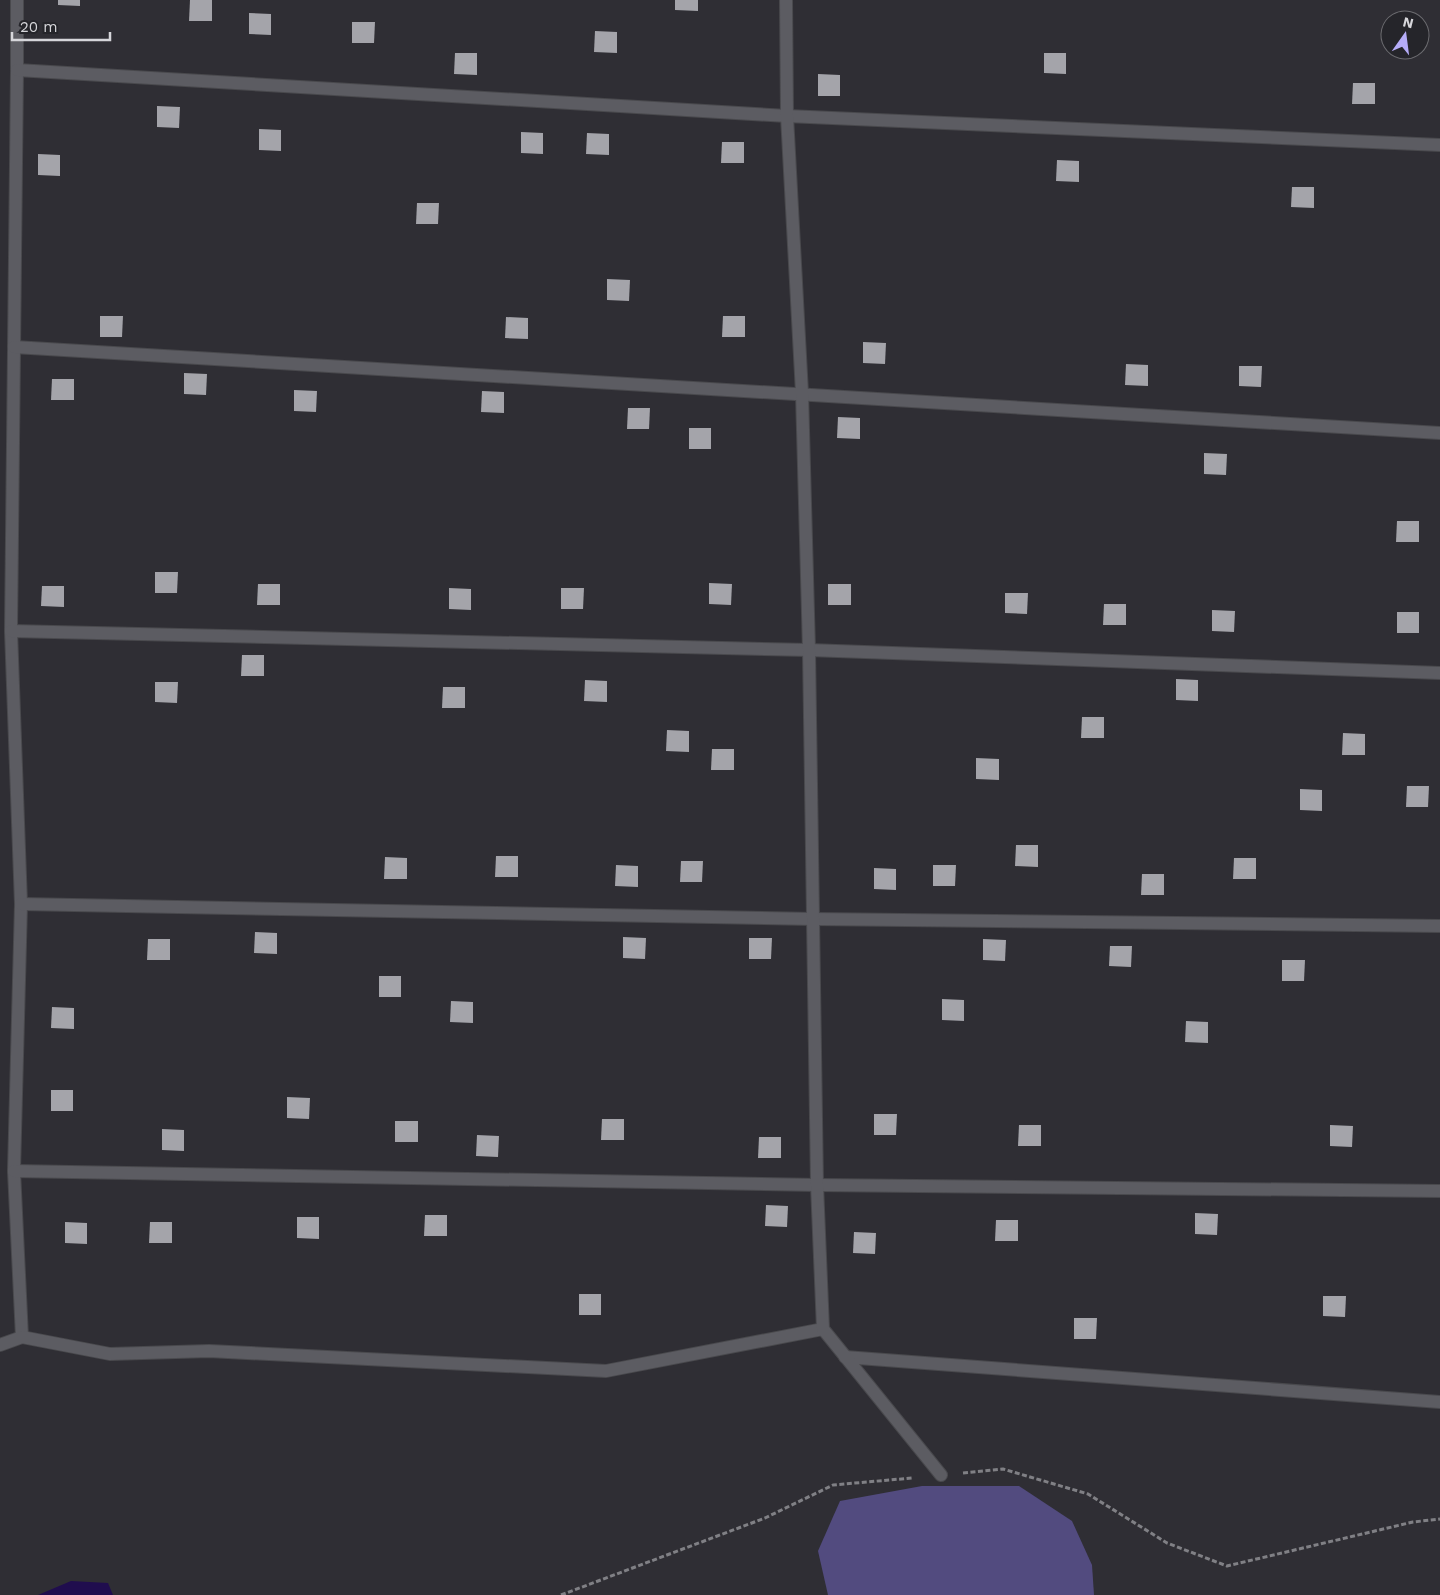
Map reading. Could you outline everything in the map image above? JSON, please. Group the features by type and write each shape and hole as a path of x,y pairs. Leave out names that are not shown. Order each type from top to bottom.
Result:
{"street":[{"path":"17,0 18,70 11,631 21,904 14,1171 22,1337"},
{"path":"786,0 787,116 802,393 809,650 817,1185 822,1330 941,1475"},
{"path":"18,70 787,116 1440,144"},
{"path":"14,347 802,393 1440,433"},
{"path":"11,631 809,650 1440,673"},
{"path":"21,904 813,918 1440,926"},
{"path":"14,1171 817,1185 1440,1191"},
{"path":"0,1345 22,1337 110,1354 209,1351 606,1371 822,1330"},
{"path":"844,1357 1440,1402"}],"path":[{"path":"561,1595 765,1518 833,1485 1003,1469 1088,1494 1167,1543 1227,1566 1413,1522 1440,1519"}],"shaded area":[{"path":"922,1486 1019,1486 1072,1521 1092,1565 1094,1595 828,1595 818,1551 840,1501"},
{"path":"71,1581 108,1583 113,1595 38,1595"}],"building":[{"path":"58,0 80,0 80,6 58,5"},
{"path":"190,0 212,0 212,21 189,21"},
{"path":"675,0 698,0 698,11 675,10"},
{"path":"249,13 271,14 271,35 249,34"},
{"path":"352,22 375,22 374,43 352,43"},
{"path":"595,31 617,32 617,53 594,52"},
{"path":"455,53 477,53 477,75 454,74"},
{"path":"1044,53 1066,53 1066,74 1044,73"},
{"path":"818,74 840,75 840,96 818,96"},
{"path":"1353,83 1375,83 1375,104 1352,104"},
{"path":"157,106 180,107 179,128 157,127"},
{"path":"259,129 281,130 281,151 259,150"},
{"path":"521,132 543,133 543,154 521,153"},
{"path":"587,133 609,134 609,155 586,154"},
{"path":"722,142 744,142 744,163 721,163"},
{"path":"38,154 60,155 60,176 38,175"},
{"path":"1057,160 1079,161 1079,182 1056,181"},
{"path":"1292,187 1314,187 1314,208 1291,207"},
{"path":"417,203 439,203 438,224 416,224"},
{"path":"607,279 630,280 629,301 607,300"},
{"path":"100,316 123,316 122,337 100,337"},
{"path":"723,316 745,316 745,337 722,337"},
{"path":"506,317 528,318 528,339 505,338"},
{"path":"863,342 886,343 885,364 863,363"},
{"path":"1126,364 1148,365 1148,386 1125,385"},
{"path":"1239,366 1262,366 1261,387 1239,386"},
{"path":"184,373 207,374 206,395 184,394"},
{"path":"52,379 74,379 74,400 51,400"},
{"path":"294,390 317,391 316,412 294,411"},
{"path":"482,391 504,392 504,413 481,412"},
{"path":"628,408 650,408 649,429 627,429"},
{"path":"838,417 860,418 860,439 837,438"},
{"path":"689,428 711,428 711,449 689,449"},
{"path":"1204,453 1227,454 1226,475 1204,474"},
{"path":"1397,521 1419,521 1419,542 1396,542"},
{"path":"155,572 178,572 177,593 155,593"},
{"path":"709,583 732,584 731,605 709,604"},
{"path":"258,584 280,584 280,605 257,605"},
{"path":"828,584 851,584 851,605 828,605"},
{"path":"42,586 64,586 64,607 41,606"},
{"path":"449,588 471,589 471,610 449,609"},
{"path":"561,588 584,588 583,609 561,609"},
{"path":"1005,593 1028,593 1027,614 1005,613"},
{"path":"1104,604 1126,604 1126,625 1103,625"},
{"path":"1212,610 1235,611 1234,632 1212,631"},
{"path":"1397,612 1419,612 1419,633 1397,633"},
{"path":"242,655 264,655 264,676 241,676"},
{"path":"1176,679 1198,680 1198,701 1176,700"},
{"path":"585,680 607,681 607,702 584,701"},
{"path":"155,682 178,682 177,703 155,702"},
{"path":"443,687 465,687 465,708 442,708"},
{"path":"1082,717 1104,717 1104,738 1081,738"},
{"path":"667,730 689,731 689,752 666,751"},
{"path":"1343,733 1365,734 1365,755 1342,755"},
{"path":"712,749 734,749 734,770 711,770"},
{"path":"976,758 999,759 999,780 976,779"},
{"path":"1407,786 1429,786 1428,807 1406,807"},
{"path":"1300,789 1322,790 1322,811 1300,810"},
{"path":"1016,845 1038,845 1038,867 1015,866"},
{"path":"496,856 518,856 518,877 495,877"},
{"path":"385,857 407,858 407,879 384,879"},
{"path":"1234,858 1256,858 1256,879 1233,879"},
{"path":"681,861 703,861 702,882 680,882"},
{"path":"616,865 638,866 638,887 615,886"},
{"path":"933,865 956,865 955,886 933,886"},
{"path":"874,868 896,869 896,890 874,889"},
{"path":"1142,874 1164,874 1164,895 1141,895"},
{"path":"255,932 277,933 277,954 254,953"},
{"path":"623,937 646,938 645,959 623,958"},
{"path":"749,938 772,938 771,959 749,959"},
{"path":"148,939 170,939 170,960 147,960"},
{"path":"983,939 1006,940 1005,961 983,960"},
{"path":"1110,946 1132,946 1131,967 1109,966"},
{"path":"1282,960 1305,960 1304,981 1282,981"},
{"path":"379,976 401,976 401,997 379,997"},
{"path":"942,999 964,1000 964,1021 942,1020"},
{"path":"451,1001 473,1002 473,1023 450,1022"},
{"path":"52,1007 74,1008 74,1029 51,1028"},
{"path":"1186,1021 1208,1022 1208,1043 1185,1042"},
{"path":"51,1090 73,1090 73,1111 51,1111"},
{"path":"287,1097 310,1098 309,1119 287,1118"},
{"path":"874,1114 897,1114 896,1135 874,1135"},
{"path":"602,1119 624,1119 624,1140 601,1140"},
{"path":"395,1121 418,1121 418,1142 395,1142"},
{"path":"1019,1125 1041,1125 1041,1146 1018,1146"},
{"path":"1330,1125 1353,1126 1352,1147 1330,1146"},
{"path":"162,1129 184,1130 184,1151 162,1150"},
{"path":"477,1135 499,1136 498,1157 476,1156"},
{"path":"759,1137 781,1137 781,1158 758,1158"},
{"path":"766,1205 788,1206 787,1227 765,1226"},
{"path":"1195,1213 1218,1214 1217,1235 1195,1234"},
{"path":"425,1215 447,1215 447,1236 424,1236"},
{"path":"297,1217 319,1217 319,1239 297,1238"},
{"path":"996,1220 1018,1220 1018,1241 995,1241"},
{"path":"65,1222 87,1223 87,1244 65,1243"},
{"path":"150,1222 172,1222 172,1243 149,1243"},
{"path":"854,1232 876,1233 875,1254 853,1253"},
{"path":"579,1294 601,1294 601,1315 579,1315"},
{"path":"1323,1296 1346,1296 1345,1317 1323,1316"},
{"path":"1074,1318 1097,1318 1096,1339 1074,1339"}]}
